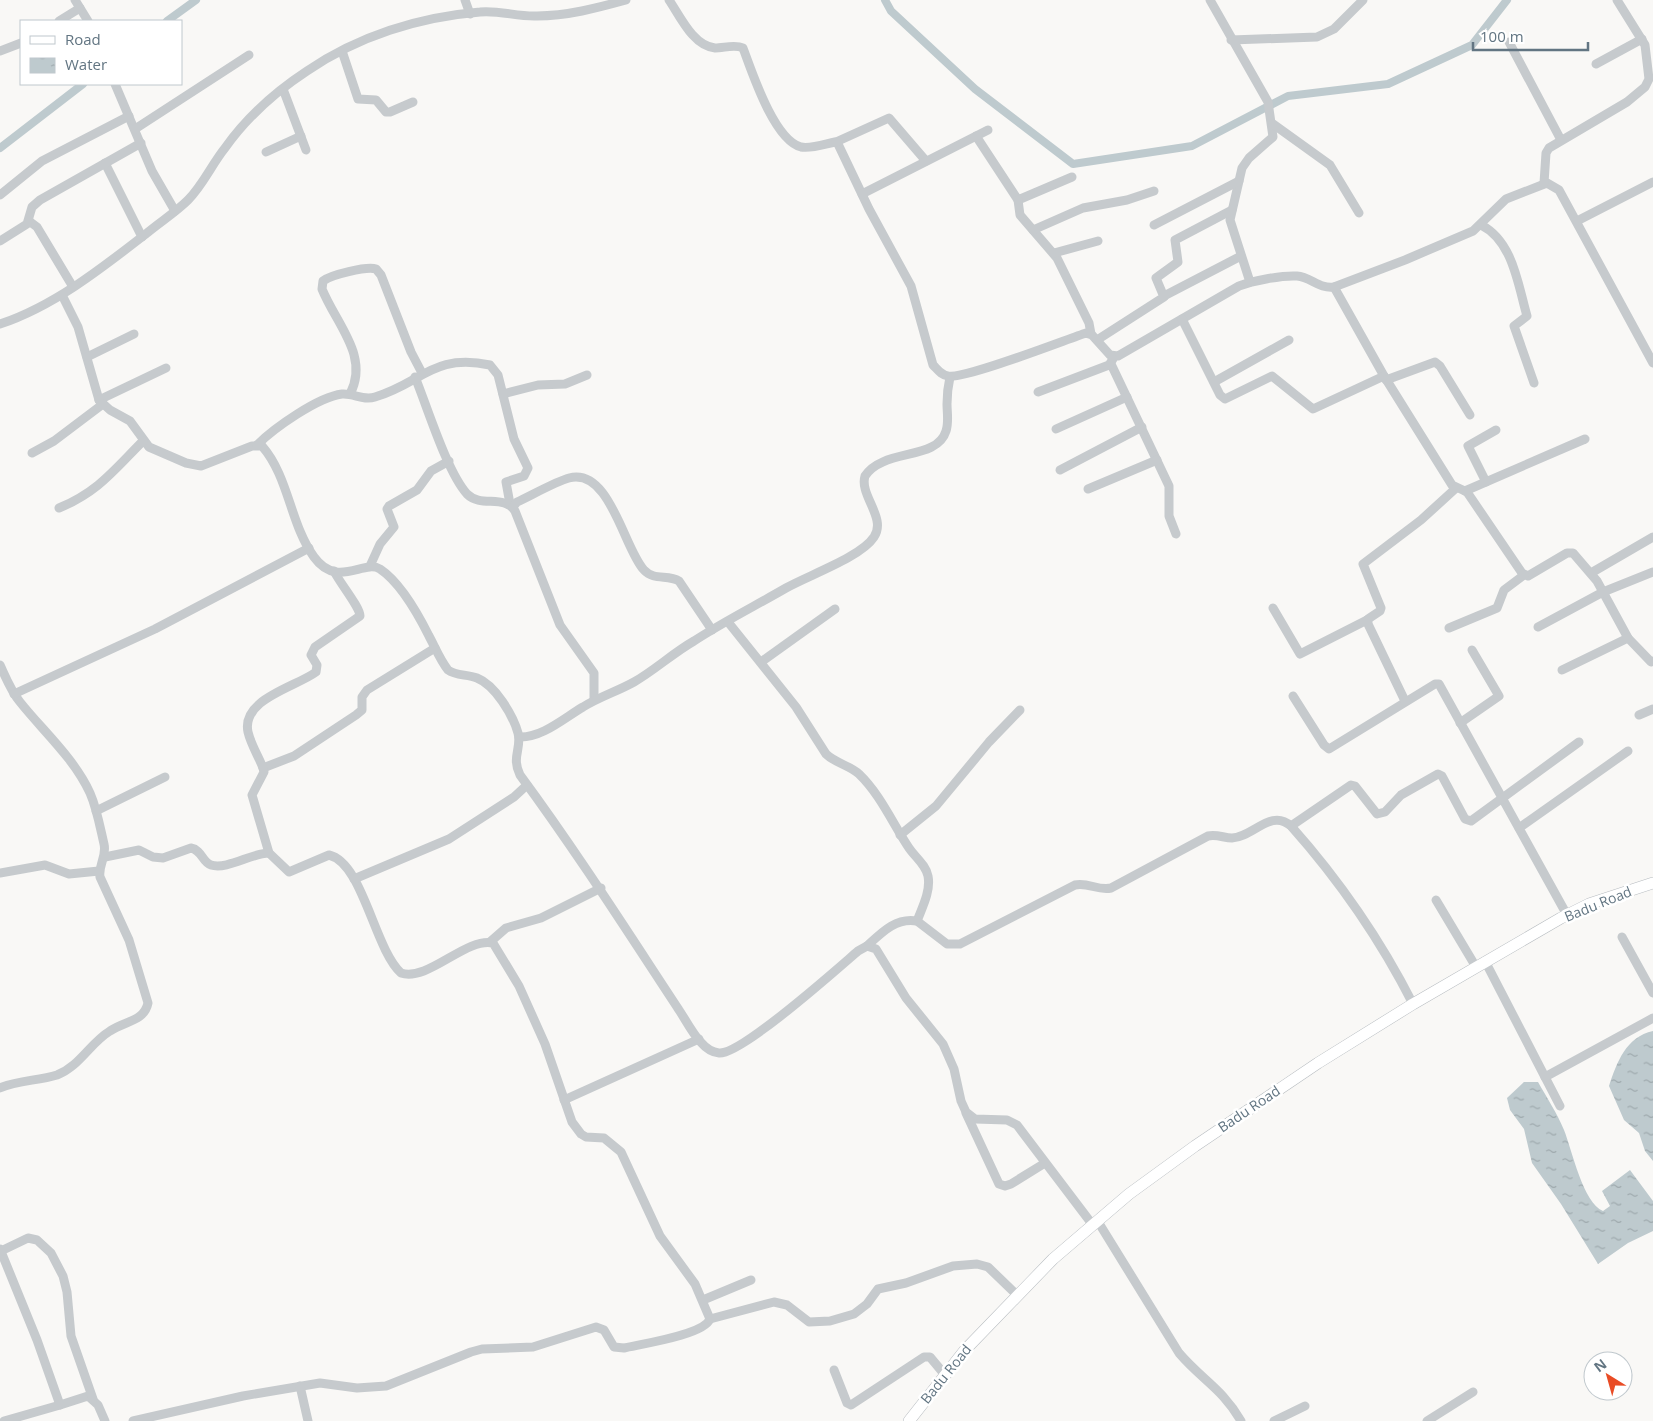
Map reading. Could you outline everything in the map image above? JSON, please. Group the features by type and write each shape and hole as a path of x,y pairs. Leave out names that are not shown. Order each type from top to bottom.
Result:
{"main road":[{"name":"Badu Road","path":"909,1421 965,1350 1053,1259 1129,1194 1203,1140 1318,1063 1413,1004 1567,914 1589,904 1652,886"}],"street":[{"path":"465,0 470,14"},
{"path":"0,324 20,318 73,287 175,211 198,187 225,148 252,115 308,70 342,51 386,31 470,14 482,12 544,16 568,14 626,0"},
{"path":"669,0 684,24 706,46 717,48 739,46 743,48 770,115 794,144 803,147 836,142 890,118 926,161"},
{"path":"1210,0 1231,40 1268,102 1272,119 1273,137 1246,162 1239,182 1230,224 1250,282"},
{"path":"1231,40 1317,38 1334,29 1363,0"},
{"path":"1544,183 1546,153 1561,140 1615,110 1645,87 1649,79 1647,54 1642,39 1616,0"},
{"path":"60,20 77,4 87,20"},
{"path":"1596,64 1642,39"},
{"path":"1509,42 1561,140"},
{"path":"0,51 20,43"},
{"path":"342,51 358,99 376,100 386,112 413,102"},
{"path":"135,129 249,55"},
{"path":"115,85 161,190 175,211"},
{"path":"283,89 306,150"},
{"path":"0,195 49,157 130,116"},
{"path":"1272,119 1330,165 1359,213"},
{"path":"862,194 988,130"},
{"path":"266,152 301,136"},
{"path":"976,136 1018,200 1020,215 1054,253 1090,323 1094,337 1112,360 1127,397 1169,486 1169,516 1176,534"},
{"path":"836,142 911,286 933,365 939,373 950,377 984,368 1086,333 1094,337"},
{"path":"0,241 29,221 32,207 40,200 141,143"},
{"path":"105,163 142,237"},
{"path":"1018,200 1072,178"},
{"path":"1154,225 1239,182"},
{"path":"1577,221 1653,182"},
{"path":"1038,392 1112,360 1250,282 1298,276 1323,287 1334,287 1473,231 1506,199 1544,183 1551,184 1559,190 1653,363"},
{"path":"1033,230 1083,208 1128,200 1154,192"},
{"path":"1164,296 1156,278 1177,264 1175,240 1232,210"},
{"path":"29,221 37,227 73,287"},
{"path":"1481,225 1492,233 1510,259 1527,316 1514,326 1534,383"},
{"path":"1054,253 1098,241"},
{"path":"1094,337 1164,296 1241,256"},
{"path":"350,394 357,375 357,361 322,289 323,281 328,277 364,268 376,269 381,275 419,375 449,462 464,489 472,498 511,506 570,477 580,477 590,481 606,497 634,555 644,570 650,575 680,580 712,630"},
{"path":"1334,287 1385,378 1455,489 1465,491 1585,439"},
{"path":"62,294 78,327 101,402 130,421 143,441 161,454 186,464 201,466 257,445 274,430 307,409 334,396 350,394 362,398 375,397 419,375 452,362 490,366 498,375 514,439 528,468 524,476 506,482 511,506 562,630 594,674 594,700"},
{"path":"1182,319 1220,395 1225,399 1272,376 1314,409 1385,378 1435,362 1440,366 1470,415"},
{"path":"87,357 134,334"},
{"path":"1214,382 1289,340"},
{"path":"32,453 54,441 101,402 166,368"},
{"path":"503,394 538,385 565,384 587,376"},
{"path":"519,738 527,738 540,733 594,700 632,683 712,630 806,577 845,559 874,537 878,527 864,487 865,476 880,463 896,456 929,448 943,438 948,426 947,396 950,377"},
{"path":"1056,429 1127,397"},
{"path":"1060,470 1142,427"},
{"path":"1486,482 1468,446 1496,430"},
{"path":"59,508 95,490 143,441"},
{"path":"257,445 266,451 277,470 309,548 318,563 334,571 352,572 370,566 379,568 397,586 445,666 452,674 478,678 496,693 519,738 515,761 520,775 601,888 636,945 709,1050 718,1054 726,1053 783,1014 858,951 894,924 904,921 917,921 947,944 960,944 1075,885 1086,884 1104,890 1119,885 1208,836 1216,835 1233,838 1276,820 1286,822 1291,826 1366,921 1391,961 1413,1004"},
{"path":"1088,489 1157,460"},
{"path":"370,566 380,544 394,527 387,510 389,506 417,490 432,471 449,462"},
{"path":"1273,608 1300,654 1367,620 1380,611 1381,608 1363,566 1364,562 1421,520 1455,489"},
{"path":"1465,491 1524,575"},
{"path":"1591,573 1653,537"},
{"path":"14,694 155,630 309,548"},
{"path":"1448,628 1496,608 1506,589 1524,575 1528,576 1568,552 1572,553 1591,573 1628,638 1652,663"},
{"path":"334,571 358,609 360,616 314,647 311,655 316,665 316,672 290,685 253,710 248,733 264,768 264,772 257,781 252,794 269,854 289,872 323,857 334,856 345,866 354,879 385,952 402,973 417,972 480,944 490,942 506,928 541,918 601,888"},
{"path":"1538,627 1603,592 1653,572"},
{"path":"761,662 835,610"},
{"path":"1367,620 1405,701"},
{"path":"728,622 796,707 826,754 858,773 873,792 900,835 923,864 928,878 926,894 917,921"},
{"path":"1562,670 1628,638"},
{"path":"264,768 294,756 356,715 362,710 362,697 367,690 435,648"},
{"path":"1460,723 1499,696 1472,650"},
{"path":"0,665 3,681 78,773 89,791 96,811 105,857 99,871 130,940 147,992 148,1002 146,1010 141,1016 110,1030 68,1070 41,1079 0,1088"},
{"path":"1293,696 1324,745 1329,749 1405,701 1435,684 1439,684 1567,914"},
{"path":"1639,715 1653,709"},
{"path":"900,835 936,806 989,742 1020,710"},
{"path":"1291,826 1351,785 1355,786 1377,814 1384,812 1402,795 1438,774 1468,822 1503,800 1579,742"},
{"path":"1519,828 1628,752"},
{"path":"96,811 165,776"},
{"path":"354,879 449,840 514,797 528,785"},
{"path":"105,857 140,850 153,857 163,858 186,848 194,848 206,862 217,866 269,854"},
{"path":"0,873 45,865 69,874 99,871"},
{"path":"1436,900 1481,964 1560,1106"},
{"path":"1622,937 1653,993"},
{"path":"490,942 495,946 519,986 545,1044 572,1122 581,1134 586,1137 604,1138 621,1152 660,1236 695,1284 710,1319"},
{"path":"867,946 879,953 906,998 942,1044 954,1068 961,1101 999,1184 1005,1186 1011,1184 1046,1163"},
{"path":"1545,1077 1653,1018"},
{"path":"564,1100 699,1038"},
{"path":"966,1112 975,1119 1007,1120 1017,1125 1095,1222 1179,1353 1188,1364 1223,1393 1241,1421"},
{"path":"60,1405 38,1340 0,1250 22,1239 33,1238 41,1243 54,1258 66,1285 71,1336 94,1399 105,1421"},
{"path":"133,1421 242,1396 320,1383 357,1388 386,1386 471,1352 482,1349 533,1346 596,1326 604,1330 614,1347 624,1348 683,1334 705,1326 710,1319 774,1302 787,1305 809,1322 830,1321 861,1310 878,1289 906,1283 953,1266 967,1264 988,1267 1017,1295"},
{"path":"702,1300 751,1280"},
{"path":"834,1370 847,1403 851,1405 924,1357 930,1357 945,1375"},
{"path":"300,1386 308,1421"},
{"path":"1427,1421 1473,1392"},
{"path":"4,1421 60,1405 81,1396 88,1396 94,1399"},
{"path":"1274,1421 1305,1406"}],"water":[{"path":"1653,1031 1653,1161 1645,1151 1639,1133 1624,1120 1609,1086 1615,1068 1629,1045 1644,1034"},
{"path":"1524,1082 1538,1082 1552,1106 1564,1130 1584,1187 1596,1206 1603,1211 1610,1206 1602,1191 1630,1170 1653,1201 1653,1231 1628,1243 1598,1264 1561,1204 1532,1163 1524,1129 1510,1110 1507,1098"}],"waterway":[{"path":"168,20 196,0"},
{"path":"885,0 891,11 975,89 1073,164 1192,146 1288,96 1388,84 1472,45 1507,0"},
{"path":"0,148 82,85"}]}
